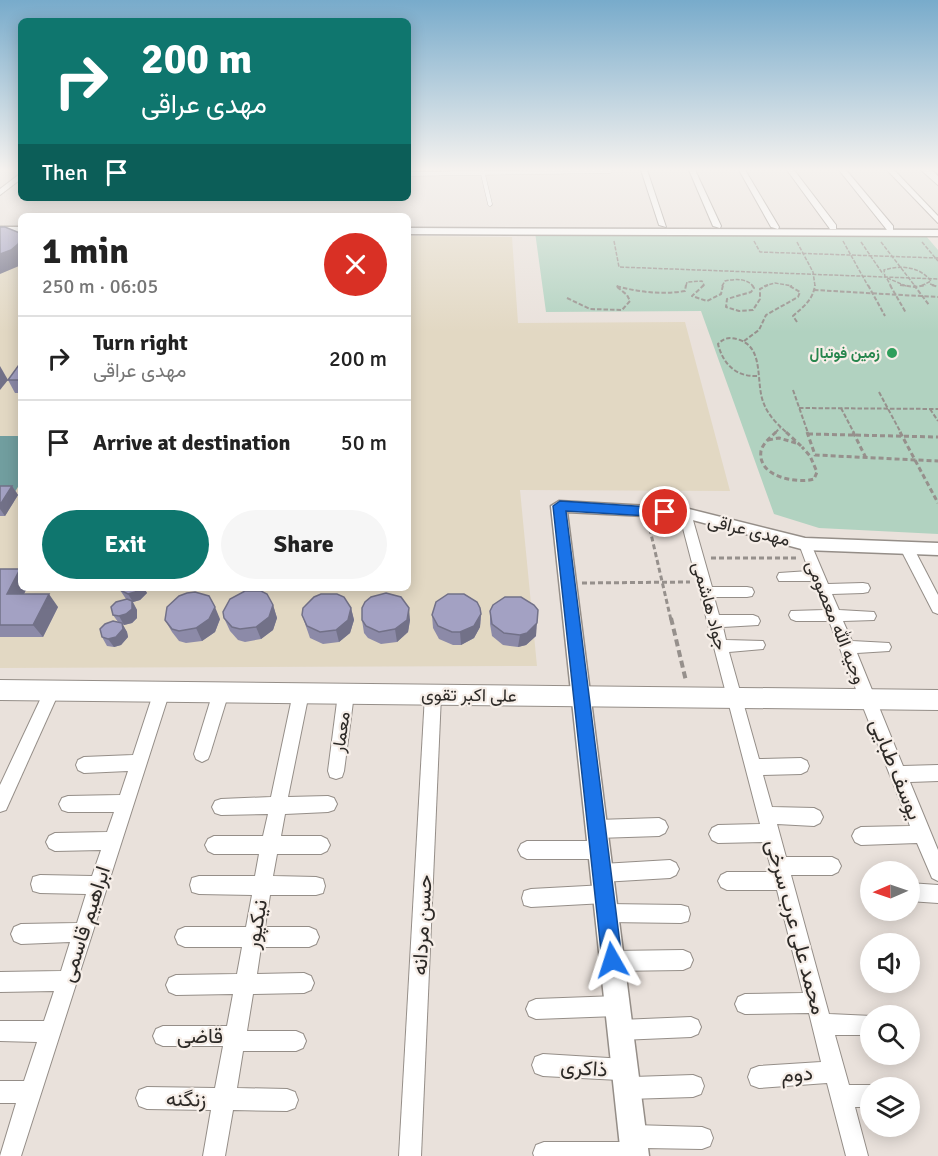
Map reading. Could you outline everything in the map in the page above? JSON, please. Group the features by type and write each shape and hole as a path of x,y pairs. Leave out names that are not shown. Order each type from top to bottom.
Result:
{"main road":[{"name":"علی اکبر تقوی","path":"0,690 938,700"}],"street":[{"path":"830,224 835,230"},
{"path":"887,224 890,228"},
{"path":"411,225 663,225 938,233"},
{"path":"0,228 18,228"},
{"path":"411,231 938,228"},
{"name":"مهدی عراقی","path":"568,583 560,506 685,513 807,551 938,549"},
{"name":"جواد هاشمی","path":"685,513 734,698"},
{"path":"907,548 938,608"},
{"name":"وجیه الله معصومی","path":"807,551 868,700"},
{"path":"784,577 862,588"},
{"path":"568,583 634,1149"},
{"path":"705,587 747,592"},
{"path":"796,615 869,616"},
{"path":"714,621 753,621"},
{"path":"720,646 758,645"},
{"path":"846,646 884,647"},
{"path":"0,804 52,690"},
{"name":"ابراهیم قاسمی","path":"10,1156 162,691"},
{"path":"202,754 221,692"},
{"name":"نیکپور","path":"214,1156 277,806 301,693"},
{"name":"معمار","path":"336,771 346,694"},
{"name":"حسن مردانه","path":"410,1156 433,695"},
{"name":"محمد علی عرب سرخی","path":"734,698 857,1156"},
{"name":"یوسف طبایی","path":"868,700 938,872"},
{"path":"84,765 138,763"},
{"path":"753,767 801,766"},
{"path":"898,774 938,773"},
{"path":"68,804 126,803"},
{"path":"220,807 328,804"},
{"path":"718,834 814,817"},
{"path":"527,850 598,840 659,827"},
{"path":"861,836 923,834"},
{"path":"55,842 113,841"},
{"path":"214,845 321,845"},
{"path":"727,881 832,866"},
{"path":"605,894 670,869"},
{"path":"40,884 98,885"},
{"path":"199,885 316,886"},
{"path":"920,893 938,894"},
{"path":"531,898 605,894 681,914"},
{"path":"21,934 82,932"},
{"path":"185,937 309,937"},
{"path":"612,960 683,960"},
{"path":"0,982 66,981"},
{"path":"176,985 304,983"},
{"path":"745,1004 816,1004"},
{"path":"536,1009 617,1006"},
{"path":"822,1024 860,1025"},
{"path":"620,1030 691,1027"},
{"path":"0,1031 50,1032"},
{"name":"قاضی","path":"163,1036 296,1041"},
{"name":"ذاکری","path":"543,1065 626,1079 693,1086"},
{"name":"دوم","path":"759,1077 834,1072"},
{"path":"0,1092 31,1092"},
{"path":"841,1096 860,1096"},
{"name":"زنگنه","path":"147,1098 287,1100"},
{"path":"544,1153 634,1149 702,1138"}],"path":[{"path":"613,230 619,267 938,279"},
{"path":"835,230 885,316"},
{"path":"751,235 760,252 937,259"},
{"path":"793,235 814,274 814,290 806,305 794,316 797,322"},
{"path":"856,236 885,277 906,313"},
{"path":"876,236 929,304"},
{"path":"917,236 937,259"},
{"path":"885,277 884,273 887,268 899,266 919,270 931,278"},
{"path":"885,277 901,285 915,287 930,284 938,287"},
{"path":"930,284 931,278"},
{"path":"567,298 590,309 622,310 630,301 627,295 616,286 653,294 668,293 685,291 687,282 695,280 702,281 704,285 692,296 707,301 721,294 725,281 734,279 752,284 754,288 751,292 727,299 726,307 734,311 745,311 753,310 760,299 760,289 768,284 786,285 800,292 793,301 766,315 759,330 744,341"},
{"path":"814,290 938,297"},
{"path":"757,376 744,376 728,366 719,351 718,345 723,339 732,337 744,341 757,356 757,376 762,402 780,428 810,456 816,472 814,479 808,482 782,477 764,464 761,455 763,446 780,428"},
{"path":"793,390 815,456 938,461"},
{"path":"879,392 938,503"},
{"path":"799,408 938,409"},
{"path":"841,408 866,458"},
{"path":"930,409 938,421"},
{"path":"808,434 938,436"},
{"path":"768,440 779,438 801,446"},
{"path":"646,511 690,698"},
{"path":"697,558 807,551"},
{"path":"568,583 662,582 705,587"}],"shaded area":[{"path":"0,234 18,234 18,591 411,591 411,236 512,237 518,323 685,322 730,491 520,490 537,666 0,668"}],"green space":[{"path":"535,232 926,236 938,250 938,534 819,528 774,514 701,311 546,312"}],"water":[{"path":"0,436 18,436 18,487 13,495 0,495"}],"building":[{"path":"0,227 18,232 18,244 11,250 0,254"},
{"path":"18,366 18,380 8,380"},
{"path":"0,486 12,486 0,505"},
{"path":"0,569 18,569 7,594 49,594 33,625 0,625"},
{"path":"122,591 136,591 135,592 128,594"},
{"path":"245,591 261,591 267,594 273,605 269,617 256,627 240,629 232,627 224,618 223,612 230,599"},
{"path":"195,592 209,596 215,607 209,619 196,628 179,631 172,629 165,620 167,607 179,596"},
{"path":"386,593 401,597 409,608 407,620 395,629 379,632 366,626 362,620 362,608 371,597"},
{"path":"321,594 337,594 344,597 351,608 348,620 336,630 320,632 307,626 302,615 303,608 314,597"},
{"path":"448,594 464,594 477,602 481,614 474,626 460,632 452,632 438,626 432,615 436,602"},
{"path":"505,597 521,597 538,610 537,623 527,633 520,635 504,633 492,624 490,611 493,605"},
{"path":"127,599 132,601 132,609 126,614 113,615 111,607 116,602"},
{"path":"113,621 122,623 123,629 116,637 108,639 102,637 100,629"}],"place":[{"name":"زمین فوتبال","path":"892,353"}],"route":[{"path":"612,960 560,506 665,512"}]}
